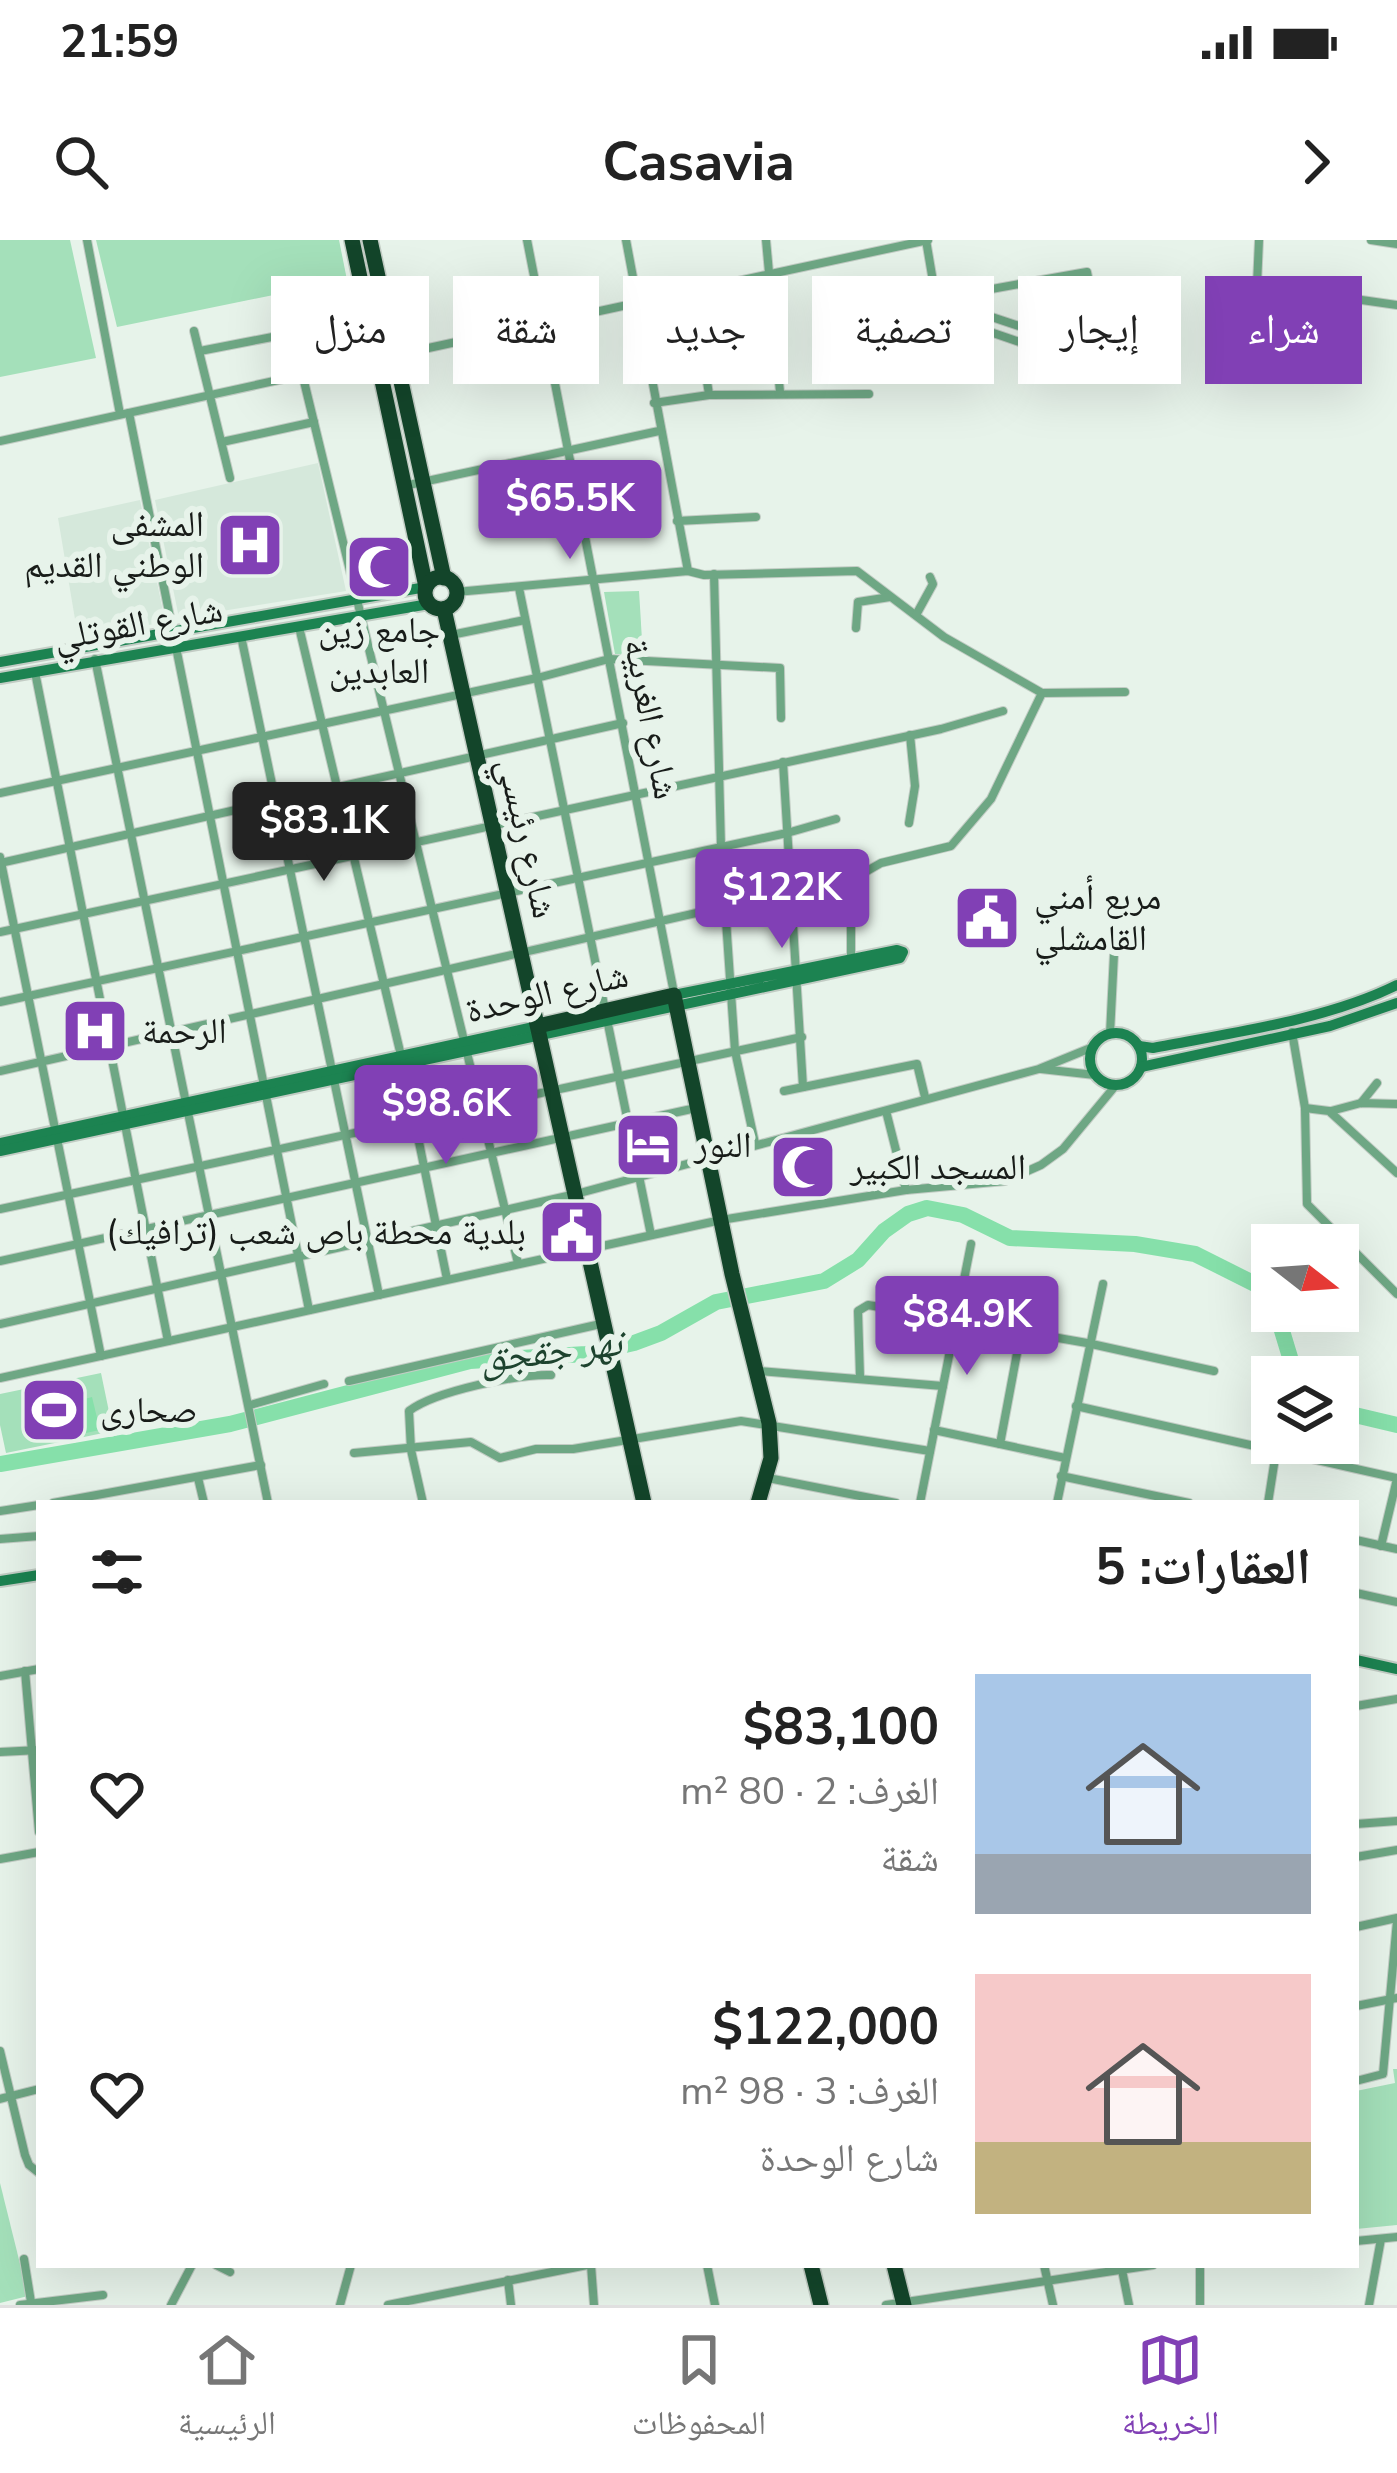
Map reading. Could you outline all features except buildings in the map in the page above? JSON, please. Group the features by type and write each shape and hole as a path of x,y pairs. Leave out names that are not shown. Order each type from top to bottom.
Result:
{"highway":[{"name":"شارع رئيسي","path":"352,240 360,276"},
{"path":"370,240 378,276"},
{"name":"شارع رئيسي","path":"382,384 433,600 450,636 643,1500"},
{"path":"403,384 444,578 456,592 452,604 433,600 434,580 444,578"},
{"name":"شارع الوحدة","path":"539,1030 675,1000"},
{"name":"شارع الغربية","path":"675,1000 743,1323 769,1423 771,1458 759,1500"},
{"path":"813,2268 821,2305"},
{"path":"894,2268 897,2304"}],"street":[{"path":"87,240 176,649 310,1310"},
{"name":"شارع الغربية","path":"526,240 533,276"},
{"path":"626,240 633,276"},
{"path":"766,240 780,392"},
{"path":"845,240 848,256"},
{"path":"756,276 927,240 932,276"},
{"path":"1259,240 1257,285 1397,305"},
{"path":"1371,240 1397,244"},
{"path":"194,331 230,478"},
{"path":"200,351 271,337"},
{"path":"0,441 271,382"},
{"path":"305,384 518,1264"},
{"name":"شارع الغربية","path":"555,384 675,1000"},
{"path":"651,384 688,571"},
{"path":"707,384 709,394"},
{"path":"654,403 709,394 868,394"},
{"path":"222,442 314,422"},
{"path":"404,486 659,430"},
{"path":"677,521 756,517"},
{"path":"456,592 688,571 856,571 944,637 1042,693 1125,692"},
{"path":"714,574 721,847 735,1051 755,1143"},
{"path":"916,615 933,584 930,577"},
{"path":"519,588 651,1235"},
{"path":"856,628 858,602 892,597"},
{"name":"شارع القوتلي","path":"0,662 357,599 433,600"},
{"name":"شارع القوتلي","path":"0,678 433,600"},
{"path":"450,636 525,620"},
{"path":"299,627 402,1060 447,1280"},
{"path":"241,637 379,1294"},
{"path":"94,659 267,1500"},
{"path":"0,794 609,659 780,668 781,718"},
{"path":"35,672 168,1341"},
{"path":"0,1071 851,880 881,863 951,845 991,800 1042,693"},
{"path":"0,932 1003,711"},
{"path":"101,1356 0,861 623,724"},
{"path":"909,823 915,786 910,735"},
{"path":"783,762 803,1087"},
{"path":"0,1002 836,819"},
{"path":"851,880 851,959"},
{"path":"1110,1034 1115,934"},
{"name":"شارع الوحدة","path":"675,1000 900,958 903,952 851,959 796,976"},
{"path":"0,1324 576,1194 1040,1069 1093,1047 1110,1034 1126,1035 1139,1046 1154,1048 1289,1019 1397,985"},
{"path":"0,1378 721,1220 906,1190 992,1184 1030,1172 1063,1149 1116,1085 1131,1080 1141,1067 1361,1018 1397,1003"},
{"path":"1289,1019 1305,1108 1307,1204 1397,1294"},
{"name":"شارع الوحدة","path":"0,1147 539,1030"},
{"path":"0,1209 802,1037"},
{"path":"1139,1046 1141,1067"},
{"path":"1093,1047 1090,1061 1095,1075"},
{"path":"784,1091 917,1064 925,1097"},
{"path":"1040,1069 1095,1075 1116,1085"},
{"path":"1361,1103 1377,1083"},
{"path":"1305,1108 1330,1111 1361,1103 1397,1104"},
{"path":"0,1261 698,1108"},
{"path":"886,1111 906,1190"},
{"path":"1330,1111 1397,1173"},
{"path":"921,1500 970,1244"},
{"path":"1000,1444 1030,1284"},
{"path":"1057,1500 1102,1284"},
{"path":"860,1377 862,1306 956,1318 1214,1371"},
{"path":"349,1382 606,1327"},
{"path":"755,1371 943,1386"},
{"path":"422,1500 408,1422 415,1406 497,1382 551,1376"},
{"path":"251,1409 323,1384"},
{"path":"1076,1406 1251,1446"},
{"path":"354,1453 471,1442 500,1458 732,1422 769,1423 930,1451"},
{"path":"934,1430 1065,1458"},
{"path":"1268,1500 1274,1464"},
{"path":"1330,1464 1397,1479 1381,1546"},
{"path":"70,1500 261,1465"},
{"path":"1061,1476 1175,1500"},
{"path":"198,1478 203,1500"},
{"path":"766,1478 880,1500"},
{"path":"0,1510 36,1505"},
{"path":"0,1539 36,1535"},
{"path":"1359,1541 1397,1550"},
{"path":"0,1581 36,1575"},
{"path":"1359,1594 1397,1602"},
{"path":"1359,1661 1397,1669"},
{"path":"0,1676 36,1669"},
{"path":"0,1752 35,1750 25,1671"},
{"path":"1359,1705 1397,1699"},
{"path":"1359,1824 1397,1821"},
{"path":"1359,1856 1397,1850"},
{"path":"0,1859 36,1853"},
{"path":"1359,1926 1397,1920 1394,1998 1383,2074 1359,2079"},
{"path":"1359,2005 1394,1998"},
{"path":"0,2051 25,2155 36,2171"},
{"path":"0,2099 36,2090"},
{"path":"1359,2241 1397,2237"},
{"path":"1366,2304 1381,2239"},
{"path":"24,2259 26,2304 103,2295"},
{"path":"171,2305 190,2268"},
{"path":"222,2268 230,2272"},
{"path":"340,2305 350,2268"},
{"path":"388,2305 573,2268"},
{"path":"589,2268 594,2305"},
{"path":"707,2268 715,2305"},
{"path":"1045,2268 1053,2305"},
{"path":"897,2304 1116,2268"},
{"path":"1121,2268 1129,2305"},
{"path":"1200,2268 1200,2305"},
{"path":"508,2280 511,2305"}],"shaded area":[{"path":"0,240 70,240 96,358 0,377"},
{"path":"96,240 339,240 346,276 271,276 271,296 117,327"},
{"name":"المشفى الوطني القديم","path":"318,463 346,591 179,618 155,500"},
{"path":"140,500 164,616 160,623 78,637 58,518"},
{"path":"639,591 643,656 615,654 604,592"},
{"name":"صحارى","path":"101,1373 113,1431 6,1453 0,1394"},
{"path":"92,1397 100,1430 81,1434 73,1402"},
{"path":"1393,2069 1397,2069 1397,2225 1359,2229 1359,2090 1395,2083"},
{"path":"0,2183 28,2296 0,2303"}],"waterway":[{"name":"نهر جقجق","path":"0,1464 230,1424 470,1361 586,1354 634,1343 716,1302 824,1281 858,1260 884,1231 908,1214 927,1208 963,1215 1010,1238 1135,1244 1195,1254 1251,1282"},
{"name":"نهر جقجق","path":"1282,1332 1290,1356"},
{"name":"نهر جقجق","path":"1359,1416 1397,1425"}],"place":[{"name":"المشفى الوطني القديم","path":"250,545"},
{"name":"جامع زين العابدين","path":"379,567"},
{"name":"مربع أمني القامشلي","path":"987,918"},
{"name":"الرحمة","path":"95,1031"},
{"name":"النور","path":"648,1145"},
{"name":"المسجد الكبير","path":"803,1167"},
{"name":"بلدية محطة باص شعب (ترافيك)","path":"572,1232"},
{"name":"صحارى","path":"54,1410"}]}
